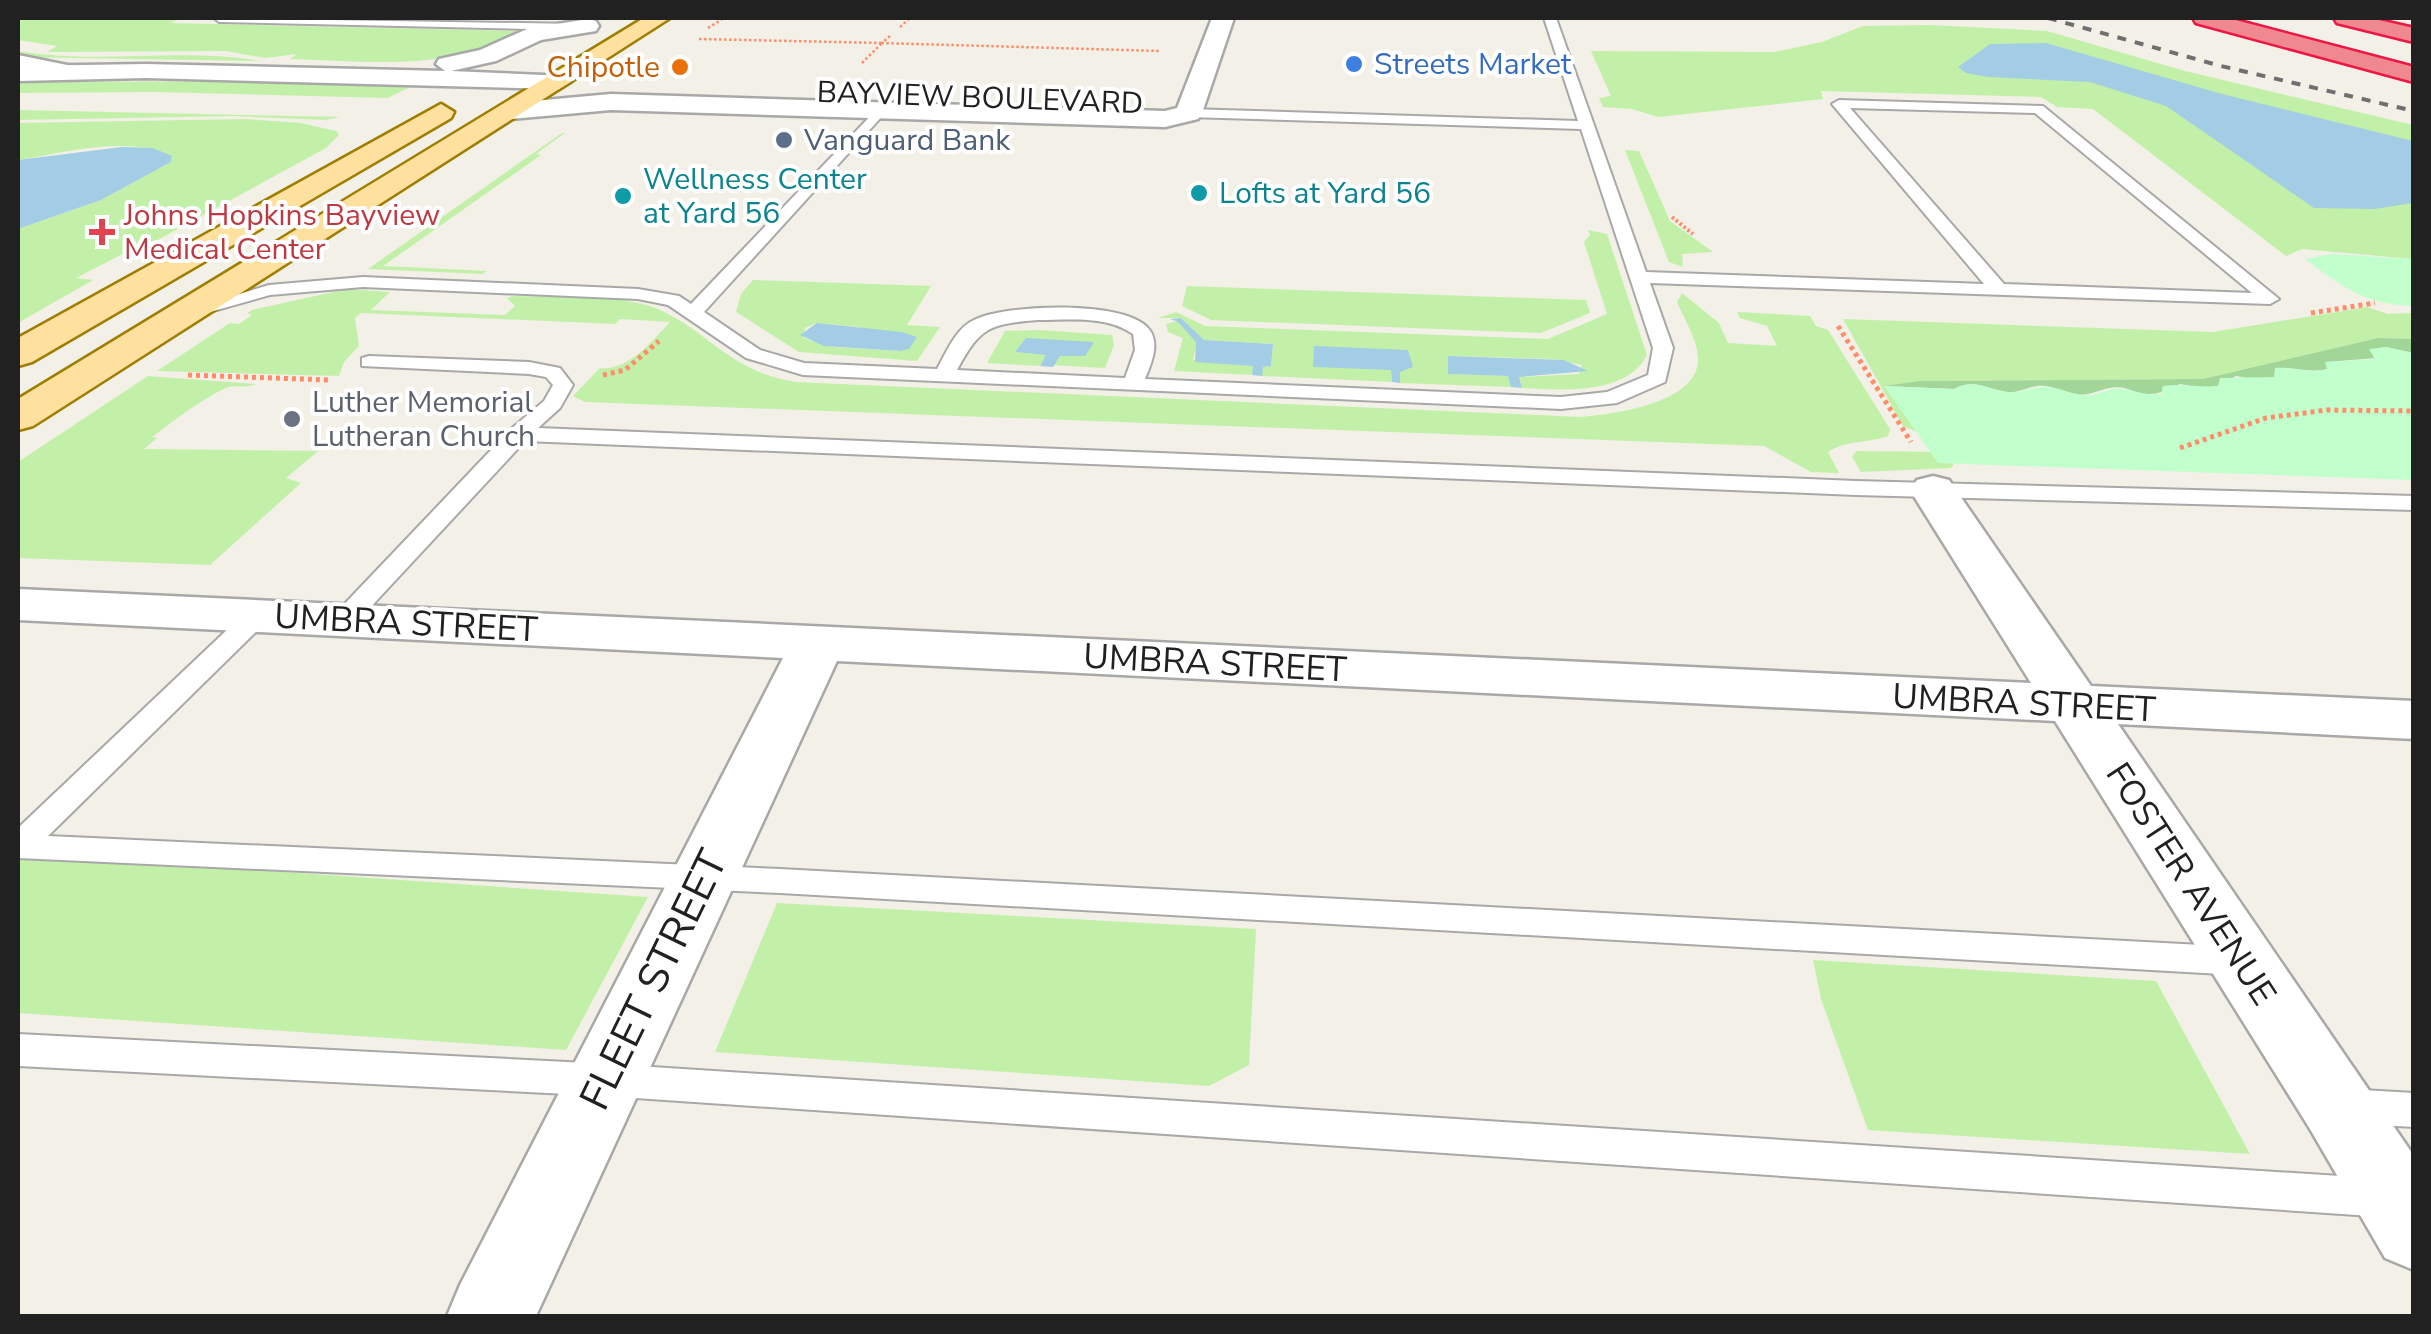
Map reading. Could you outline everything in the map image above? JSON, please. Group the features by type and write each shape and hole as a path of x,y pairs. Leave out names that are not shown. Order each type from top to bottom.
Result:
{"highway":[{"path":"2204,18 2414,76"},
{"path":"2242,18 2414,64"},
{"path":"2345,18 2414,35"},
{"path":"2388,18 2414,24"}],"main road":[{"path":"18,417 659,18"},
{"path":"18,354 596,22"}],"street":[{"path":"1188,113 1222,18"},
{"path":"329,74 457,63 488,56 535,34 596,22"},
{"path":"18,62 63,71"},
{"name":"BAYVIEW BOULEVARD","path":"18,74 63,71 329,74 559,81 626,88 1172,104 1188,113"},
{"name":"BAYVIEW BOULEVARD","path":"394,108 511,112 611,102 1165,119 1188,113"},
{"name":"FOSTER AVENUE","path":"1933,490 2337,1105 2403,1214"},
{"name":"UMBRA STREET","path":"18,604 2414,720"},
{"name":"FLEET STREET","path":"491,1316 818,643"}],"lane":[{"path":"186,313 269,290 362,282 638,294 673,300 753,354 803,369 1526,403 1584,403 1630,395 1658,378 1664,348 1550,18"},
{"path":"219,20 596,22"},
{"path":"1638,277 1998,290 2270,299 2038,110 1839,104 1998,290"},
{"path":"694,312 880,110"},
{"path":"1188,113 1586,125"},
{"path":"944,375 970,332 982,323 1018,315 1089,316 1136,325 1144,336 1145,349 1133,384"},
{"path":"344,620 518,434 552,404 562,385 553,372 529,368 370,362"},
{"path":"518,434 1933,490 2414,503"},
{"path":"258,616 18,846 704,878 2240,961"},
{"path":"18,1050 606,1080 2403,1214"},
{"path":"2337,1105 2414,1110"}],"path":[{"path":"900,27 910,18"},
{"path":"882,43 890,36"},
{"path":"692,39 1177,51"},
{"path":"1666,202 1674,220 1703,240"},
{"path":"562,385 625,370 694,312"},
{"path":"1841,330 1879,390"},
{"path":"182,374 336,380"},
{"path":"280,385 289,378"},
{"path":"2153,494 2134,466 2266,418 2327,410 2414,411"}],"green space":[{"path":"18,18 181,18 171,23 516,31 492,44 436,59 346,61 290,59 297,54 265,58 226,51 47,52 57,46 18,40"},
{"path":"1863,26 2047,31 2185,71 2413,125 2413,259 2302,249 2286,256 2093,109 2057,107 2041,97 1821,91 1823,99 1658,117 1632,109 1603,107 1599,98 1611,96 1591,51 1774,52 1822,42"},
{"path":"18,51 78,56 230,57 260,61 18,57"},
{"path":"18,82 417,84 387,98 18,93"},
{"path":"18,110 340,117 18,120"},
{"path":"244,119 301,123 339,135 326,148 154,242 146,242 76,278 93,280 18,323 18,229 101,200 171,162 172,157 155,150 116,146 18,160 18,123"},
{"path":"562,133 536,154 541,155 383,266 487,271 483,274 368,269"},
{"path":"1625,150 1639,151 1670,221 1713,252 1682,254 1683,267 1669,262"},
{"path":"1588,230 1607,234 1647,355 1624,378 1591,388 1522,388 1519,377 1579,374 1582,365 1552,359 1448,356 1448,374 1509,376 1511,387 1400,383 1400,371 1413,367 1391,370 1392,382 1262,376 1262,367 1271,366 1273,344 1203,340 1181,318 1158,318 1176,312 1205,326 1548,339 1607,314 1584,242 1590,235"},
{"path":"2331,254 2413,259 2413,306 2381,302 2355,293 2305,259"},
{"path":"753,280 931,286 907,325 940,327 917,361 799,352 736,312 741,294","holes":["817,323 859,327 900,351 834,347 803,338 805,328"]},
{"path":"1187,286 1586,300 1590,313 1541,333 1211,320 1182,306"},
{"path":"347,289 390,292 371,310 505,315 515,306 507,298 513,296 627,301 679,320 753,369 796,382 1581,417 1650,404 1682,388 1693,377 1698,355 1677,302 1682,293 1719,323 1728,343 1777,346 1767,326 1740,318 1737,312 1810,316 1816,326 1828,330 1890,429 1888,436 1842,445 1828,452 1839,473 1811,472 1764,446 585,402 573,396 600,368 620,365 639,354 670,322 620,319 615,324 361,313 355,318 359,346 344,362 339,376 157,371 230,323 239,324 252,315 247,313 252,310"},
{"path":"2367,307 2388,314 2413,313 2414,339 2378,338 2203,379 1919,381 1885,386 1920,433 1903,426 1843,319 2213,332"},
{"path":"1178,321 1197,343 1193,360 1254,366 1252,375 1174,371 1183,338 1168,332 1166,324"},
{"path":"1005,331 1112,335 1114,345 1105,368 1052,365 1060,355 1085,356 1015,352 1047,355 1040,366 987,363"},
{"path":"2378,338 2413,339 2413,353 2386,347 2370,350 2376,358 2326,362 2328,369 2275,369 2275,377 2259,380 2236,376 2218,386 2180,384 2154,394 2115,387 2080,394 2042,386 2011,392 1974,384 1954,389 1884,386 1919,381 2203,379"},
{"path":"2386,347 2413,353 2413,480 1938,463 1884,386 1954,389 1974,384 2012,392 2045,387 2086,395 2117,389 2161,394 2163,386 2218,386 2220,378 2274,377 2275,368 2314,371 2327,369 2325,362 2375,359 2369,349"},
{"path":"148,376 256,384 229,387 207,398 152,437 157,438 144,449 318,451 286,478 301,483 210,565 18,558 18,462"},
{"path":"1857,451 1947,452 1954,464 1951,468 1861,472 1852,457"},
{"path":"18,854 648,897 566,1050 18,1013"},
{"path":"777,903 1256,929 1249,1065 1209,1086 715,1052"},
{"path":"1813,960 2156,981 2250,1154 1868,1130 1821,999"}],"water":[{"path":"2046,43 2222,94 2413,141 2413,203 2374,209 2314,208 2166,106 2090,82 1988,77 1966,73 1958,67 1990,44"},
{"path":"122,147 153,148 172,156 171,162 101,200 18,229 18,160"},
{"path":"1181,318 1204,340 1273,344 1271,366 1263,367 1262,376 1252,375 1253,366 1195,362 1196,342 1178,322 1170,319"},
{"path":"817,323 917,337 909,349 900,351 824,346 800,335"},
{"path":"1026,338 1093,344 1085,356 1060,356 1053,367 1040,366 1046,355 1015,352"},
{"path":"1314,346 1408,350 1413,367 1400,372 1400,383 1392,382 1391,370 1313,367"},
{"path":"1448,356 1564,360 1588,371 1519,377 1522,388 1511,387 1508,376 1448,374"}],"railway":[{"path":"2048,18 2221,66 2414,111"}],"place":[{"name":"Streets Market","path":"1354,64"},
{"name":"Chipotle","path":"680,67"},
{"name":"Vanguard Bank","path":"784,140"},
{"name":"Lofts at Yard 56","path":"1199,193"},
{"name":"Wellness Center at Yard 56","path":"623,196"},
{"name":"Johns Hopkins Bayview Medical Center","path":"102,232"},
{"name":"Luther Memorial Lutheran Church","path":"292,419"}]}
